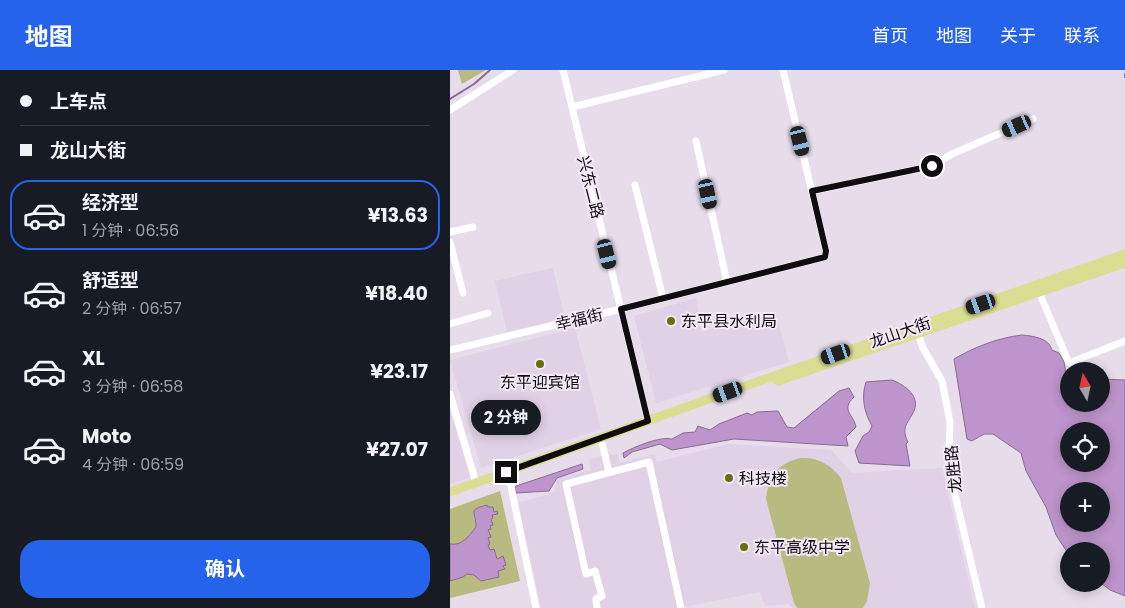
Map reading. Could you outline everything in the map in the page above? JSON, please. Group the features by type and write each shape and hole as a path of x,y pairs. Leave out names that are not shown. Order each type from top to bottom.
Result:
{"main road":[{"name":"龙山大街","path":"450,492 1125,254"},
{"name":"龙山大街","path":"450,498 730,398 1125,263"}],"street":[{"path":"450,110 513,70"},
{"name":"兴东二路","path":"563,70 648,421"},
{"path":"572,107 724,70"},
{"path":"783,70 812,191 932,166 952,154 1033,119"},
{"path":"696,141 727,282"},
{"path":"635,185 663,298"},
{"name":"幸福街","path":"450,350 825,257 826,251 812,191"},
{"path":"450,232 474,227"},
{"path":"450,242 463,293"},
{"path":"1039,292 1069,363 1125,341"},
{"path":"450,324 488,312"},
{"name":"龙胜路","path":"918,334 923,348 942,381 950,422 949,455 951,478 982,608"},
{"path":"450,394 476,483"},
{"path":"602,444 609,472"},
{"path":"598,608 596,599 602,596 596,572 586,574 566,484 649,462 681,608"},
{"path":"509,477 536,608"}],"shaded area":[{"path":"553,268 565,318 507,332 495,281"},
{"path":"696,298 701,332 776,313 789,362 656,403 634,316"},
{"path":"575,328 601,429 481,468 450,360"},
{"path":"1022,335 1040,338 1048,343 1052,350 1059,353 1064,362 1060,362 1060,412 1110,412 1110,379 1125,380 1125,596 1110,590 1110,542 1061,542 1056,535 1046,507 1026,471 1021,453 993,434 984,434 972,441 967,439 954,359 1004,338"},
{"path":"892,380 907,388 914,397 915,407 905,430 910,466 859,463 855,451 863,436 869,432 872,426 864,404 866,382"},
{"path":"849,388 854,397 848,405 848,409 856,427 846,437 848,446 734,439 672,450 660,444 632,452 624,458 623,453 640,445 661,439 672,439 683,433 695,432 698,426 710,430 719,424 747,413 752,415 757,412 778,411 787,427 794,428 839,391"},
{"path":"450,412 471,477 450,484"},
{"name":"东平高级中学","path":"728,444 831,450 852,473 942,468 975,608 793,608 789,604 765,606 760,592 679,608 541,608 518,503 555,492 557,479 590,470 589,459 618,454 619,463 654,454 657,462"},
{"path":"582,464 583,469 557,478 549,491 516,493 514,489 516,486"},
{"path":"487,505 488,507 493,507 494,512 497,511 498,514 492,515 493,525 488,530 491,537 488,538 490,544 488,545 490,550 494,549 497,559 503,556 506,565 503,566 505,569 498,571 499,577 481,581 474,575 467,574 450,581 450,544 462,542 468,537 476,527 475,510"}],"green space":[{"path":"458,70 486,70 462,84"},
{"path":"800,458 823,462 841,478 870,583 867,601 863,608 797,608 794,603 766,499 769,484 775,472 785,464"},
{"path":"500,491 520,581 450,598 450,509"}],"waterway":[{"path":"450,99 474,84 490,70"}],"place":[{"name":"东平县水利局","path":"671,321"},
{"name":"东平迎宾馆","path":"540,364"},
{"name":"科技楼","path":"729,478"},
{"name":"东平高级中学","path":"744,547"}],"route":[{"path":"506,472 648,421 621,309 825,257 826,251 812,191 932,166"}]}
